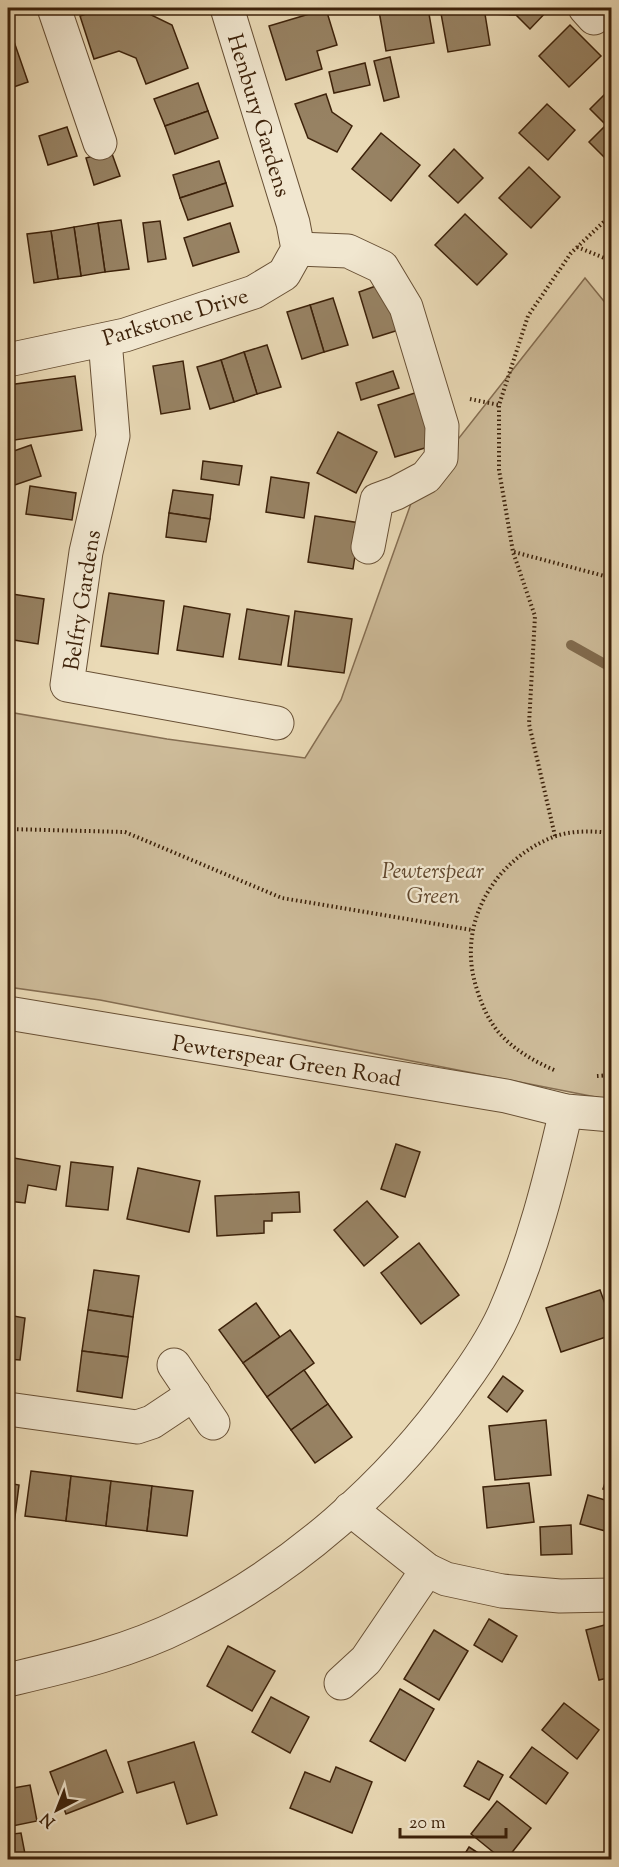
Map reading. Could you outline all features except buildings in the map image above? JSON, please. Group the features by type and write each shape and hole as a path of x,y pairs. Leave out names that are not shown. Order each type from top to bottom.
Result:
{"street":[{"path":"54,8 100,143"},
{"name":"Henbury Gardens","path":"226,8 296,236"},
{"path":"296,236 348,251 382,267 406,307 442,426 441,458 426,477 377,500 368,547"},
{"name":"Parkstone Drive","path":"8,360 64,346 105,340 254,292 284,274 296,236"},
{"name":"Belfry Gardens","path":"105,340 113,436 86,552 67,685 277,723"},
{"name":"Pewterspear Green Road","path":"8,1013 506,1096 566,1111 612,1115"},
{"path":"8,1680 101,1656 182,1625 248,1588 315,1539 350,1509 419,1440 466,1377 503,1315 535,1232 549,1185 566,1111"},
{"path":"174,1365 213,1423"},
{"path":"8,1409 137,1427 152,1422 194,1394"},
{"path":"350,1509 427,1570 446,1579 502,1591 560,1596 612,1595"},
{"path":"342,1683 366,1660 427,1570"}],"path":[{"path":"555,836 529,724 535,616 513,552 499,470 499,405 528,316 571,253 612,214"},
{"path":"577,247 612,261"},
{"path":"513,552 612,578"},
{"path":"8,829 124,832 282,898 472,930"},
{"path":"558,1072 529,1059 500,1035 480,1003 470,967 472,930 482,899 501,872 525,850 555,836 586,831 612,833"},
{"path":"590,1077 612,1075"}],"green space":[{"name":"Pewterspear Green","path":"585,278 612,311 611,1100 100,1000 8,987 8,712 167,739 305,758 341,700 414,495"}],"waterway":[{"path":"571,645 612,668"}]}
